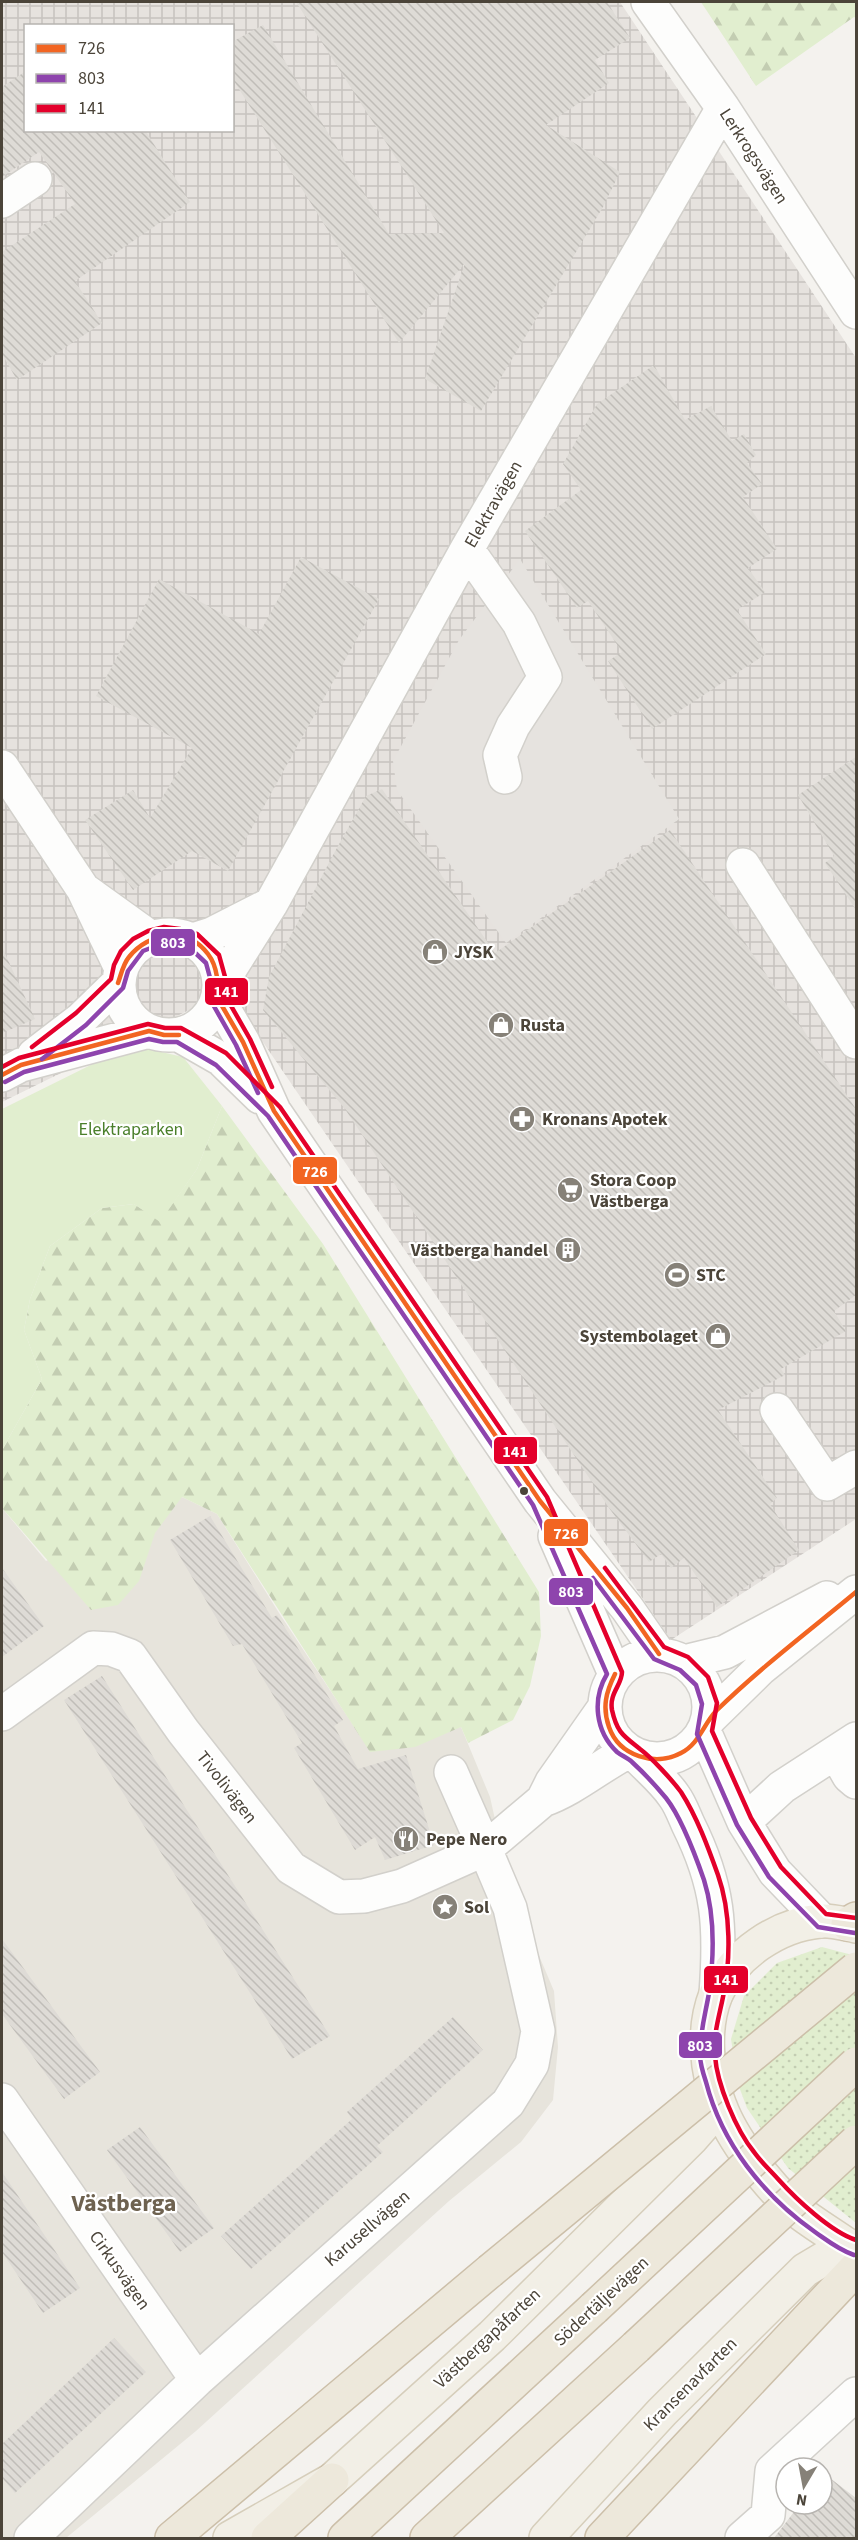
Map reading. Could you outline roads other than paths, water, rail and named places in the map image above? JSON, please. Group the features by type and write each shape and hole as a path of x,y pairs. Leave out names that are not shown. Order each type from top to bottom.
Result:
{"highway":[{"path":"172,2538 490,2271 856,1969"},
{"name":"Södertäljevägen","path":"345,2538 856,2064"},
{"path":"427,2538 856,2142"},
{"path":"602,2538 662,2477 853,2254"},
{"path":"268,2538 332,2480"}],"main road":[{"path":"846,1923 791,1927 760,1943 735,1964 716,1994 708,2026 707,2058 720,2106 746,2155 794,2208 853,2254"},
{"name":"Västbergapåfarten","path":"230,2538 332,2480 492,2336 692,2138 720,2106"},
{"name":"Kransenavfarten","path":"546,2538 662,2412 805,2270 853,2254"}],"street":[{"name":"Lerkrogsvägen","path":"648,2 723,108 856,312"},
{"name":"Elektravägen","path":"219,992 271,904 467,549 723,108"},
{"path":"2,201 35,179"},
{"path":"467,549 519,623 545,677 513,726 500,755 505,777"},
{"path":"2,767 83,889 120,976"},
{"path":"743,866 856,1042"},
{"path":"83,889 150,938"},
{"path":"193,940 212,934 271,904"},
{"path":"274,1111 221,1059 164,1033 136,1024 126,1012 120,998 120,976 128,955 138,945 150,938 165,934 179,936 193,940 213,959 219,992 274,1111 540,1501 627,1608 672,1658 704,1683 708,1695 707,1724 744,1822 775,1872 846,1923"},
{"path":"11,1070 81,1019 120,976"},
{"path":"11,1070 164,1033 194,1029 213,1011 219,992"},
{"path":"777,1410 827,1484 856,1467"},
{"path":"540,1501 615,1674"},
{"path":"856,1583 725,1652 672,1658 643,1655 625,1663 615,1674 606,1690 604,1708 611,1733 622,1747 633,1753 657,1760 678,1755 693,1746 707,1724 760,1669 856,1592"},
{"name":"Tivolivägen","path":"2,1714 93,1648 111,1649 130,1656 183,1731 291,1868 318,1886 339,1897 364,1896 402,1886 485,1849"},
{"path":"543,1800 552,1782 604,1708"},
{"path":"744,1822 782,1787 846,1746 849,1776 856,1782"},
{"path":"485,1849 543,1800 565,1792 595,1770 633,1753"},
{"path":"633,1753 674,1796 699,1845 712,1881 718,1912 720,1945 716,1994"},
{"name":"Karusellvägen","path":"31,2538 197,2380 508,2103 532,2064 538,2031 510,1908 451,1772"},
{"name":"Cirkusvägen","path":"2,2100 197,2380"},
{"path":"742,2538 768,2515 772,2471 856,2394"}],"place":[{"name":"JYSK","path":"435,952"},
{"name":"Rusta","path":"501,1025"},
{"name":"Kronans Apotek","path":"522,1119"},
{"name":"Stora Coop Västberga","path":"570,1190"},
{"name":"Västberga handel","path":"568,1250"},
{"name":"STC","path":"677,1275"},
{"name":"Systembolaget","path":"718,1336"},
{"name":"Pepe Nero","path":"406,1839"},
{"name":"Sol","path":"445,1907"}],"district":[{"name":"Västberga","path":"124,2203"}],"park label":[{"name":"Elektraparken","path":"131,1129"}]}
